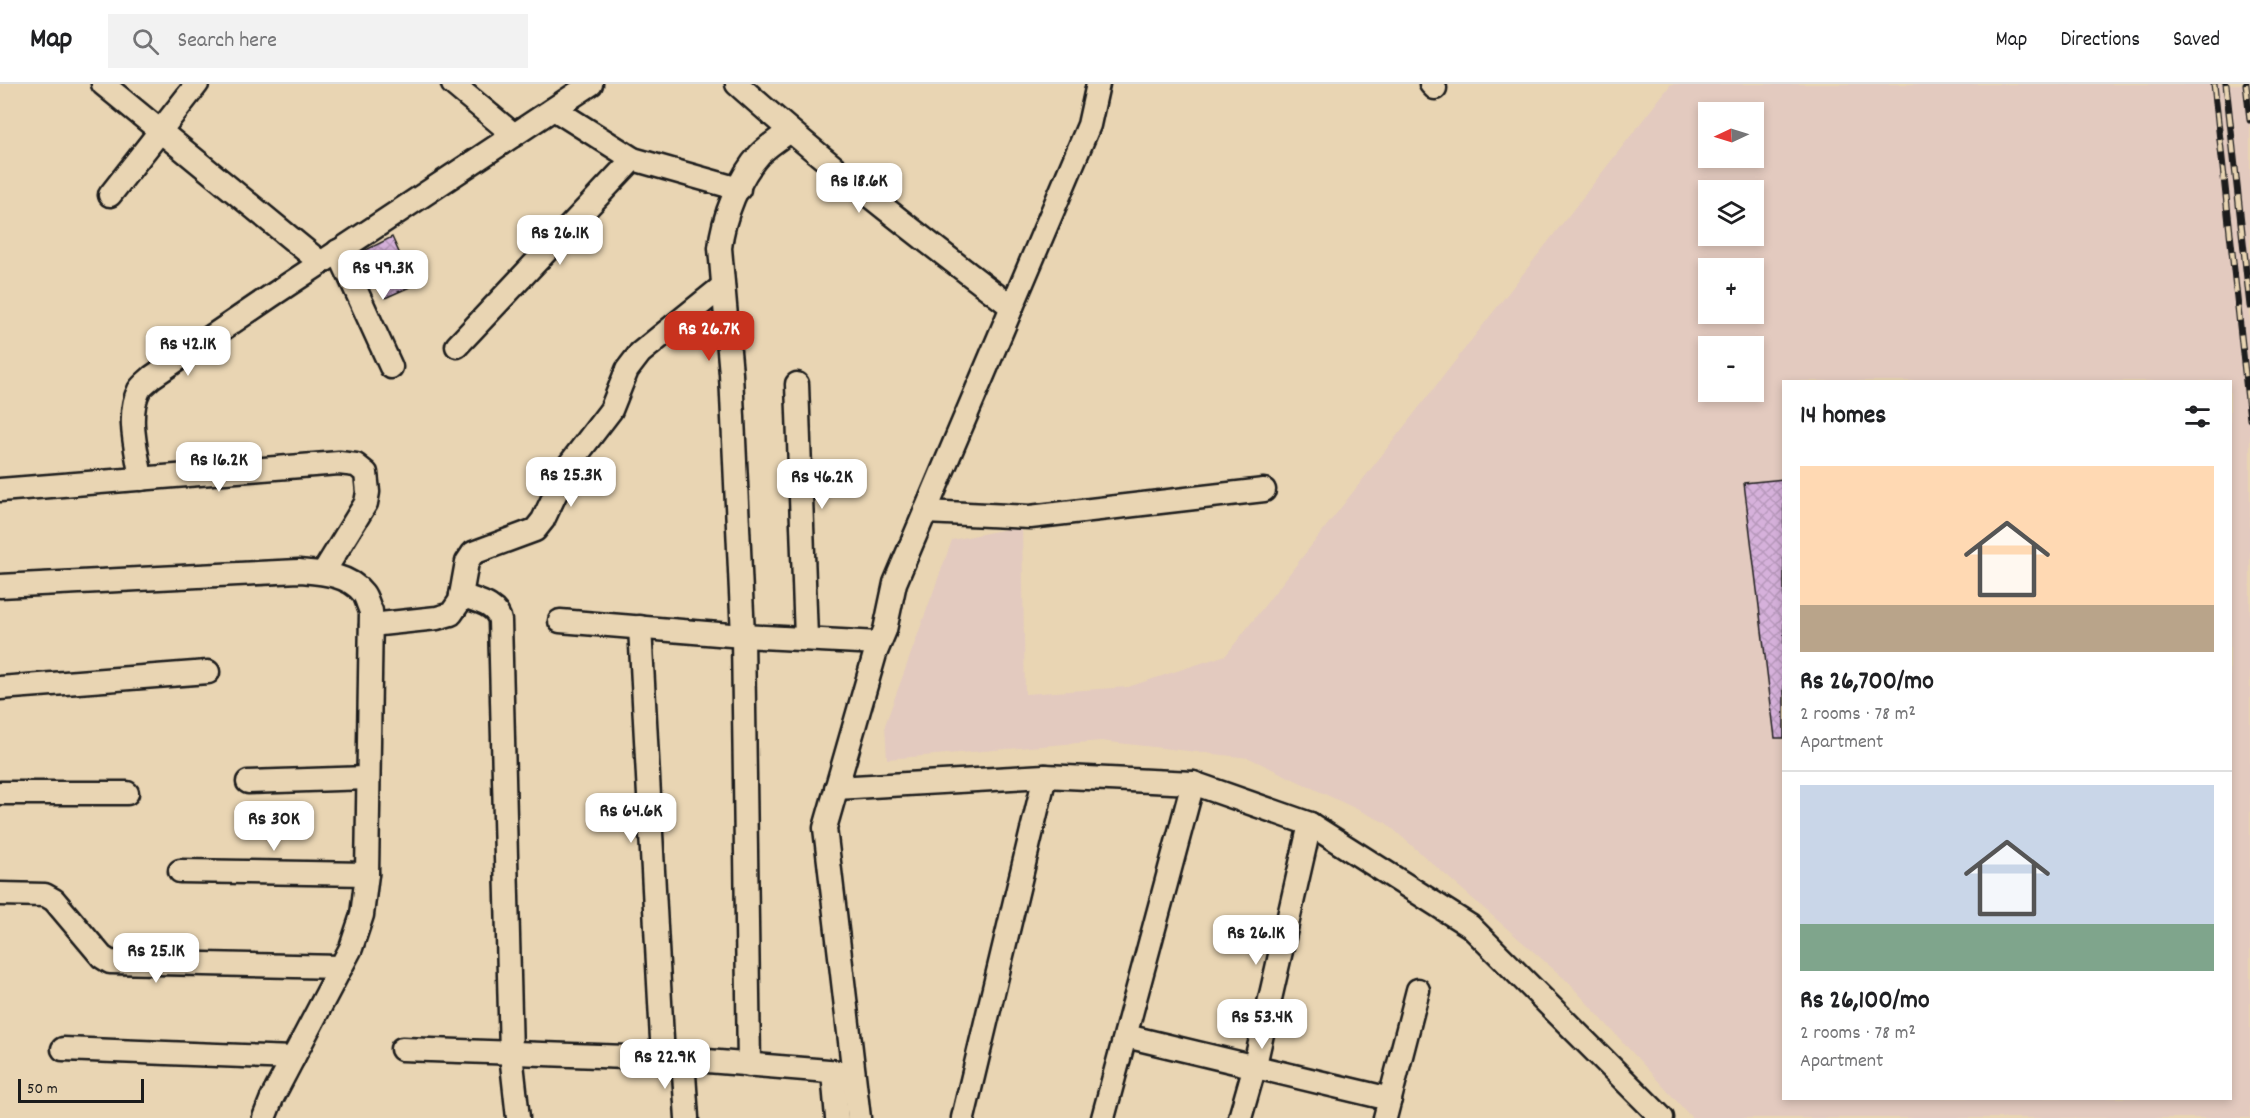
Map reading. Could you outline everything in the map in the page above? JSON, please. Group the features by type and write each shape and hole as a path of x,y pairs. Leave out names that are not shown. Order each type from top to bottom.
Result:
{"street":[{"path":"103,84 160,130 330,257 391,367"},
{"path":"110,195 197,84"},
{"path":"453,84 514,135"},
{"path":"141,479 133,421 134,408 140,389 152,377 591,84"},
{"path":"737,84 790,131 894,216 1012,307"},
{"path":"837,1118 843,1072 825,828 879,643 885,630 895,583 1089,125 1098,84"},
{"path":"554,109 633,159 739,189"},
{"path":"749,1065 743,636 731,375 720,248 728,209 739,189 760,154 790,131"},
{"path":"457,346 633,159"},
{"path":"370,625 437,618 451,614 456,609 467,562 473,553 535,530 543,520 569,465 611,410 632,362 723,286"},
{"path":"797,384 806,638"},
{"path":"0,490 339,463 356,465 366,472 368,492 366,503 323,573"},
{"path":"925,512 1030,517 1263,490"},
{"path":"0,587 299,571 323,573 348,580 364,594 371,611 367,874 362,915 351,948 272,1098 264,1118"},
{"path":"461,595 493,608 498,613 500,621 512,1054 518,1118"},
{"path":"560,621 743,636 879,643"},
{"path":"640,627 673,1059 687,1118"},
{"path":"0,688 208,672"},
{"path":"836,788 1045,776 1193,783 1310,824 1470,926 1662,1118"},
{"path":"963,1118 1045,776"},
{"path":"248,782 368,778"},
{"path":"1103,1118 1193,783"},
{"path":"0,793 127,793"},
{"path":"1240,1118 1254,1068 1310,824"},
{"path":"180,871 367,874"},
{"path":"0,894 45,895 54,900 102,957 110,962 341,967"},
{"path":"1126,1036 1254,1068 1387,1109 1418,990"},
{"path":"402,1049 673,1059 843,1072"},
{"path":"63,1050 293,1058"},
{"path":"843,1072 859,1118"}],"shaded area":[{"path":"1671,84 2250,84 2250,1118 1692,1118 1567,981 1386,823 1249,758 1101,741 887,759 885,725 952,540 1022,526 1025,694 1128,687 1226,655"}],"building":[{"path":"392,237 414,285 385,298 364,251"},
{"path":"1782,479 1782,738 1775,738 1744,483"}],"railway":[{"path":"2214,84 2250,419"},
{"path":"2226,84 2250,306"},
{"path":"2246,84 2250,120"}]}
